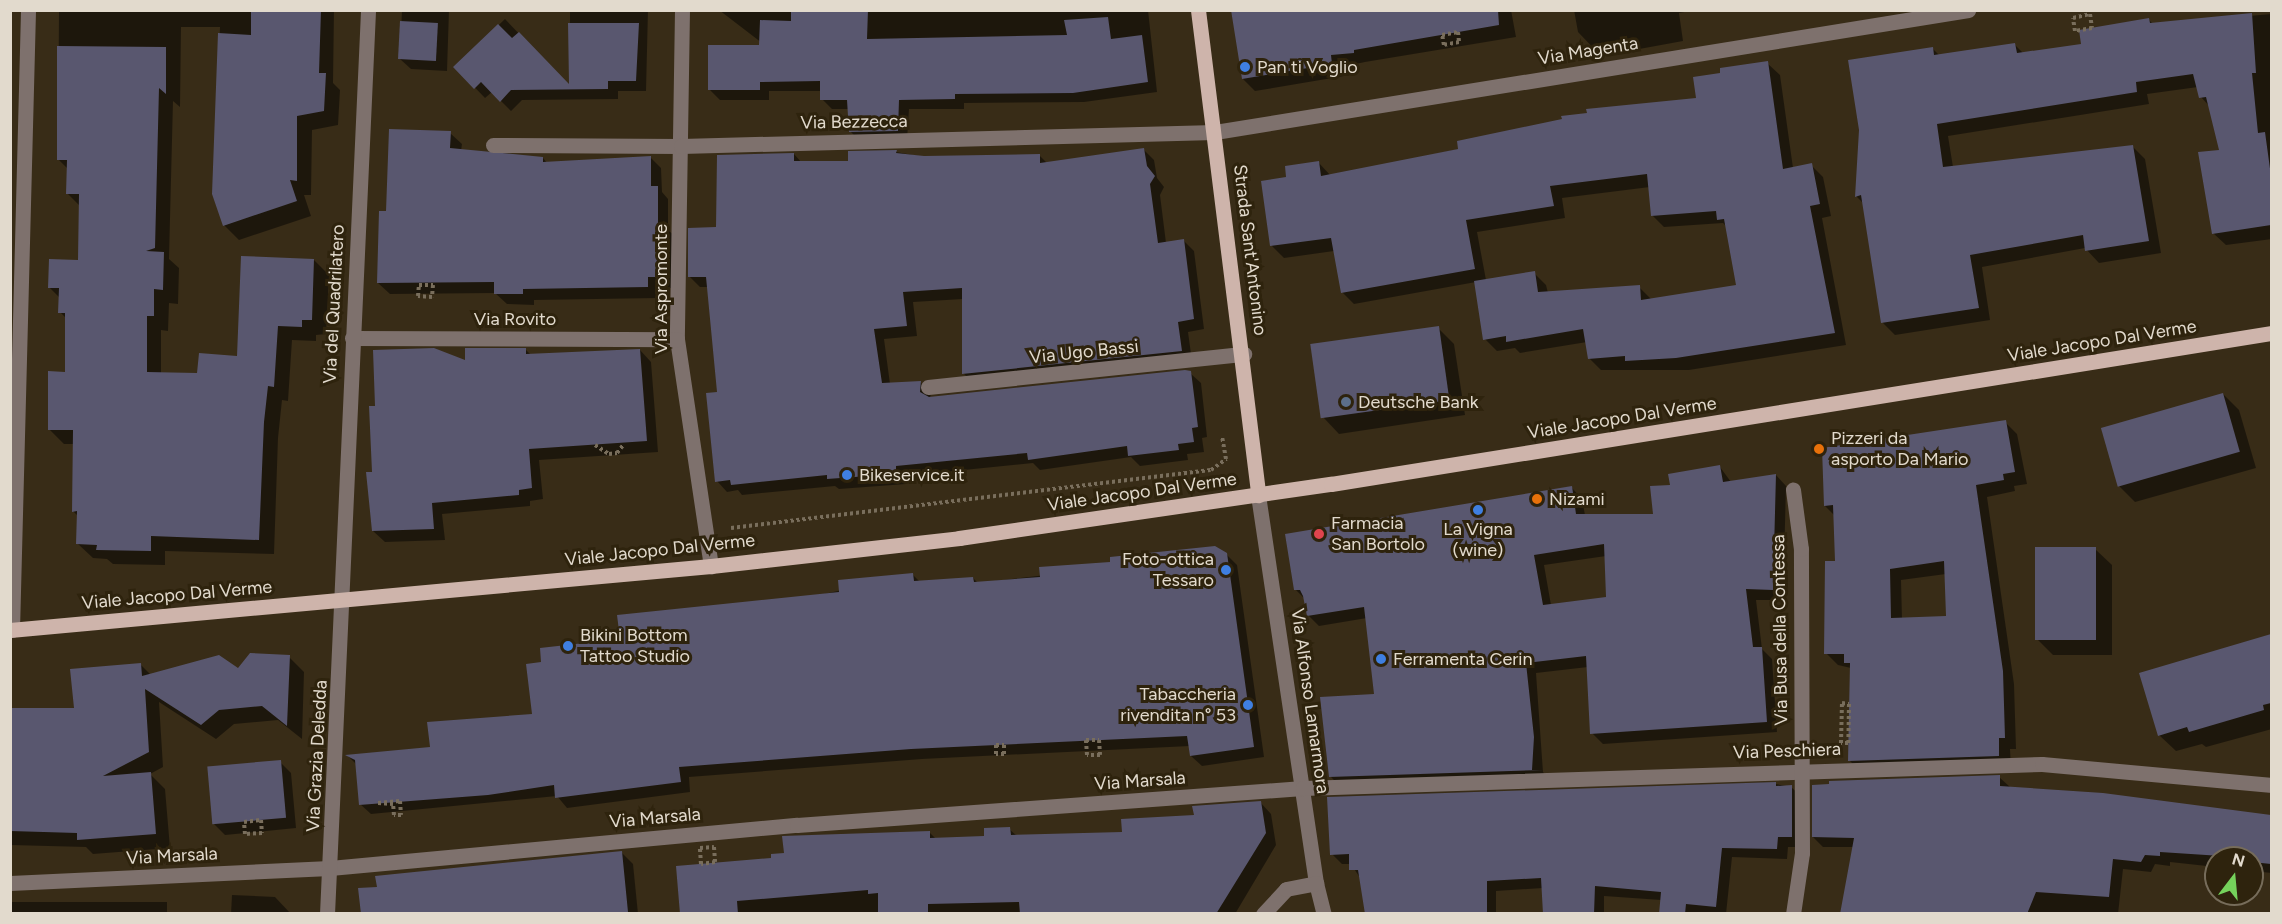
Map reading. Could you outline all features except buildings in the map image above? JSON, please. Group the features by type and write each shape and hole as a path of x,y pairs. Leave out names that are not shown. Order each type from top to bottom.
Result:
{"main road":[{"name":"Strada Sant'Antonino","path":"1198,10 1244,354 1258,495"},
{"name":"Viale Jacopo Dal Verme","path":"11,630 711,566 959,538 1258,495 2271,333"}],"street":[{"path":"11,630 28,10"},
{"name":"Via del Quadrilatero","path":"344,600 352,338 368,10"},
{"name":"Via Aspromonte","path":"682,10 677,339 711,566"},
{"name":"Via Magenta","path":"1215,132 1968,10"},
{"name":"Via Bezzecca","path":"494,145 681,146 1215,132"},
{"name":"Via Rovito","path":"352,338 677,339"},
{"name":"Via Ugo Bassi","path":"928,387 1244,354"},
{"name":"Via Busa della Contessa","path":"1793,490 1801,549 1802,854 1793,914"},
{"name":"Via Alfonso Lamarmora","path":"1258,495 1316,882 1324,914"},
{"name":"Via Grazia Deledda","path":"327,914 344,600"},
{"name":"Via Peschiera","path":"1303,788 1801,769 2042,764 2271,785"},
{"name":"Via Marsala","path":"10,883 330,868 797,825 1303,788"},
{"path":"1263,914 1286,889 1316,882"}],"path":[{"path":"2090,14 2092,28 2075,31 2073,18 2090,14"},
{"path":"1458,32 1459,42 1444,45 1442,35 1458,32"},
{"path":"419,285 433,285 432,297 418,296 419,285"},
{"path":"706,531 1211,470 1226,459 1222,437"},
{"path":"595,445 609,454 617,453 624,444"},
{"path":"1842,703 1849,704 1848,743 1841,743 1842,703"},
{"path":"1086,740 1099,740 1100,755 1087,755 1086,740"},
{"path":"400,801 400,815 394,815 393,804 378,803 400,801"},
{"path":"261,820 262,832 245,834 244,822 261,820"}],"place":[{"name":"Pan ti Voglio","path":"1245,67"},
{"name":"Deutsche Bank","path":"1346,402"},
{"name":"Pizzeri da asporto Da Mario","path":"1819,449"},
{"name":"Bikeservice.it","path":"847,475"},
{"name":"Nizami","path":"1537,499"},
{"name":"La Vigna (wine)","path":"1478,510"},
{"name":"Farmacia San Bortolo","path":"1319,534"},
{"name":"Foto-ottica Tessaro","path":"1226,570"},
{"name":"Bikini Bottom Tattoo Studio","path":"568,646"},
{"name":"Ferramenta Cerin","path":"1381,659"},
{"name":"Tabaccheria rivendita n° 53","path":"1248,705"}]}
